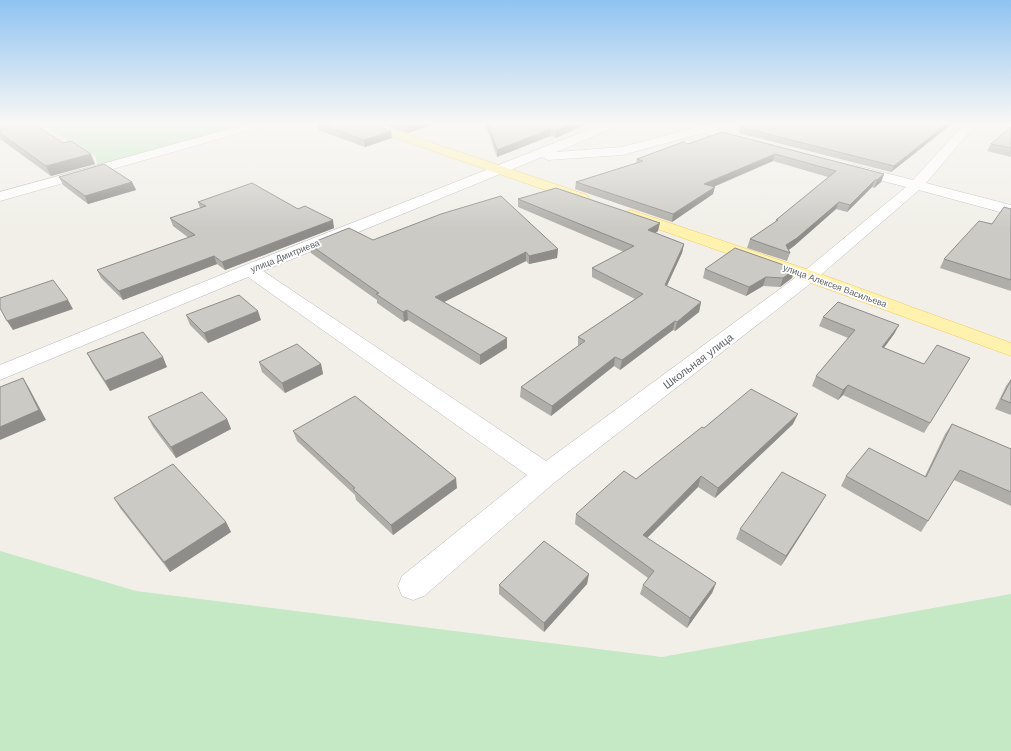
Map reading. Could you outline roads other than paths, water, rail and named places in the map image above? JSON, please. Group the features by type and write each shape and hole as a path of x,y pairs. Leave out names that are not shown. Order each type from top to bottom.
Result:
{"main road":[{"path":"465,158 598,204"},
{"name":"улица Алексея Васильева","path":"621,211 809,276 1011,350"}],"street":[{"path":"0,197 139,158"},
{"name":"улица Дмитриева","path":"0,373 94,333 528,158"},
{"name":"Школьная улица","path":"413,586 546,475 809,276 916,186 940,158"},
{"path":"840,166 1011,210"},
{"path":"249,270 546,475"}]}
